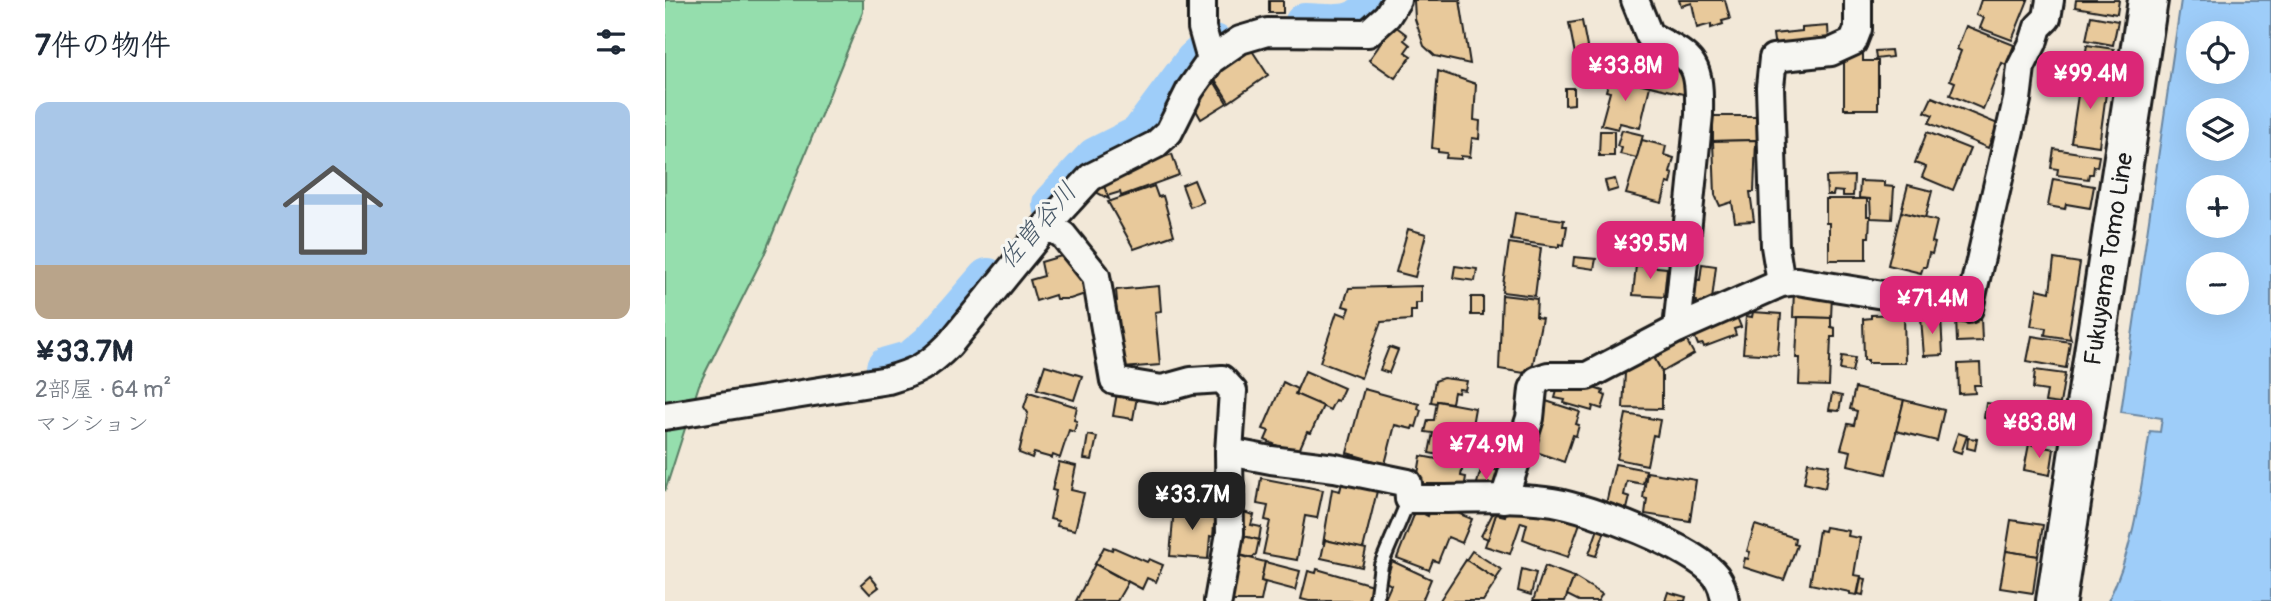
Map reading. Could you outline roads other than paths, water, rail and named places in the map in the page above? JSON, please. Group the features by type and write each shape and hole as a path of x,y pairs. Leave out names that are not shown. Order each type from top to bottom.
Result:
{"main road":[{"name":"Fukuyama Tomo Line","path":"2056,601 2148,0"}],"street":[{"path":"665,416 888,380 931,363 1091,177 1155,145 1169,132 1208,52 1202,28 1202,0"},
{"path":"1208,52 1267,32 1368,33 1387,16 1397,0"},
{"path":"1635,0 1649,35 1693,62 1700,87 1677,329"},
{"path":"1781,283 1775,246 1770,87 1773,58 1831,52 1853,41 1858,29 1858,0"},
{"path":"1504,499 1530,418 1533,389 1537,380 1548,376 1587,376 1677,329 1781,283 1797,281 1969,309 2017,100 2021,67 2038,27 2047,18 2050,0"},
{"path":"1048,225 1063,235 1096,276 1114,381 1162,388 1191,381 1221,379 1233,391 1229,452 1230,533 1218,601"},
{"path":"1229,452 1335,468 1408,483 1409,499 1504,499 1552,502 1587,510 1674,545 1703,564 1716,577 1725,601"}],"lane":[{"path":"1376,601 1381,565 1409,499"}],"water":[{"path":"2181,0 2271,0 2271,601 2108,601 2130,539 2150,431 2160,432 2162,418 2121,412"}],"waterway":[{"name":"佐曽谷川","path":"1305,24 1337,25 1354,22 1378,0"},
{"name":"佐曽谷川","path":"1053,204 1096,158 1140,136 1195,62 1214,45"},
{"name":"佐曽谷川","path":"887,368 912,361 932,344 988,279"}]}
